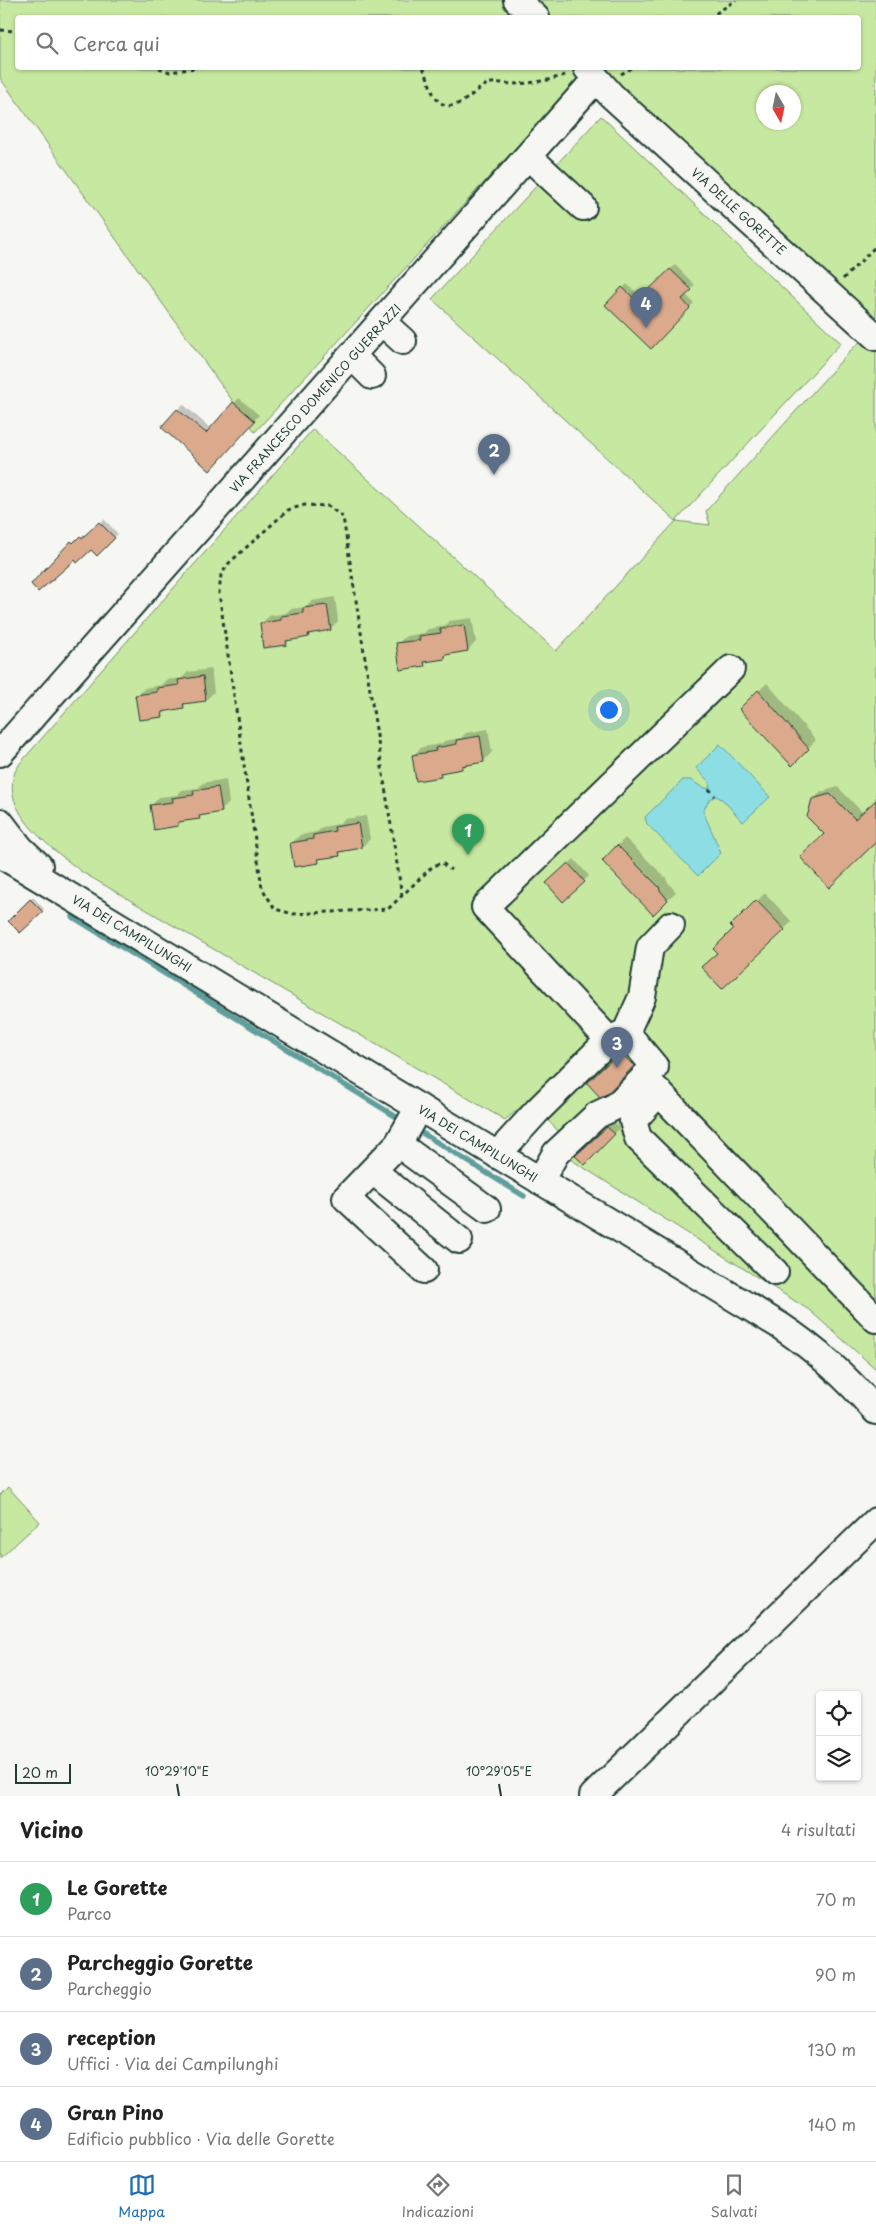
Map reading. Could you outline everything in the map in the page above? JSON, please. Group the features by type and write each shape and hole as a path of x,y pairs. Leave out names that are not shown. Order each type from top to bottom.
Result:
{"street":[{"path":"517,0 533,15"},
{"name":"VIA FRANCESCO DOMENICO GUERRAZZI","path":"0,752 587,89 594,85 587,75"},
{"name":"VIA DELLE GORETTE","path":"587,75 876,338"},
{"path":"528,156 584,207"},
{"path":"382,322 403,342"},
{"path":"352,356 372,376"},
{"path":"731,669 485,907 618,1036 656,1067 651,1084 633,1122 638,1138 775,1272"},
{"name":"VIA FRANCESCO DOMENICO GUERRAZZI","path":"0,734 31,717"},
{"name":"VIA DEI CAMPILUNGHI","path":"0,822 20,848 66,893"},
{"name":"VIA DEI CAMPILUNGHI","path":"0,854 771,1320 813,1348 851,1383 876,1412"},
{"path":"497,1155 538,1110 618,1036 642,997 650,947 671,925"},
{"path":"540,1181 556,1153 597,1115 616,1106 651,1084"},
{"path":"651,1084 876,1319"},
{"path":"419,1107 398,1144 346,1198 424,1270"},
{"path":"398,1144 487,1209"},
{"path":"373,1171 459,1240"},
{"path":"593,1796 876,1521"}],"path":[{"path":"714,15 736,0"},
{"path":"0,30 15,31"},
{"path":"164,70 170,72 182,70"},
{"path":"424,70 434,94 443,105 449,106 462,101 487,84 546,81 587,75"},
{"path":"828,293 876,246"},
{"path":"402,896 343,517 328,506 305,505 288,510 229,563 221,575 219,593 262,888 275,909 293,914 388,909 402,896 433,866 442,863 451,870"},
{"path":"709,789 715,796"}],"green space":[{"path":"0,0 876,0 876,326 600,70 861,70 861,15 15,15 15,70 587,70 255,432 0,78"},
{"path":"601,116 841,343 676,521 432,299"},
{"path":"864,338 876,349 876,1369 809,1310 570,1159 572,1146 529,1100 505,1120 82,872 34,831 23,818 12,790 15,773 22,761 313,429 556,651 676,521 710,525 706,511 850,351"},
{"path":"8,1487 40,1522 0,1558 0,1495"}],"water":[{"path":"720,744 770,797 743,822 723,800 716,796 709,800 703,811 721,853 698,876 647,824 645,817 683,780 691,780 709,789 710,783 696,768"}],"building":[{"path":"670,269 692,290 682,299 690,308 651,349 605,305 622,287 637,301"},
{"path":"233,402 255,421 210,471 161,427 177,409 206,433"},
{"path":"99,522 115,538 97,556 91,550 77,563 75,560 38,592 31,584 71,541 73,543 80,536 82,538"},
{"path":"327,605 331,630 308,634 309,637 286,641 287,645 263,648 260,623 281,620 281,616 303,613 303,608"},
{"path":"464,625 468,651 445,655 445,659 424,662 425,666 400,670 396,643 420,640 419,636 441,633 440,629"},
{"path":"203,676 206,701 183,704 184,708 162,712 163,717 139,720 135,695 157,692 157,688 179,685 178,680"},
{"path":"758,690 809,749 792,766 739,709"},
{"path":"480,736 484,762 440,773 441,777 416,781 412,755 436,751 435,748 457,744 456,740"},
{"path":"218,787 222,812 199,816 200,819 178,822 178,826 154,830 150,805 173,802 172,798 194,795 193,791"},
{"path":"830,794 855,819 876,800 876,842 829,888 800,857 824,834 807,817 812,799"},
{"path":"358,823 362,848 339,852 340,856 318,859 319,863 294,867 290,843 313,839 313,835 335,831 334,827"},
{"path":"617,845 660,888 668,900 653,915 602,861"},
{"path":"568,863 585,882 563,902 546,883"},
{"path":"30,899 43,912 20,933 8,921"},
{"path":"756,900 785,930 722,989 701,967 717,953 713,949 733,929 730,926"},
{"path":"620,1052 634,1066 607,1094 600,1097 587,1083"},
{"path":"607,1127 615,1134 585,1165 575,1156"}],"waterway":[{"path":"73,917 403,1121"},
{"path":"414,1128 524,1196"}],"place":[{"name":"Gran Pino","path":"646,328"},
{"name":"Parcheggio Gorette","path":"494,475"},
{"name":"Le Gorette","path":"468,855"},
{"name":"reception","path":"617,1068"}]}
